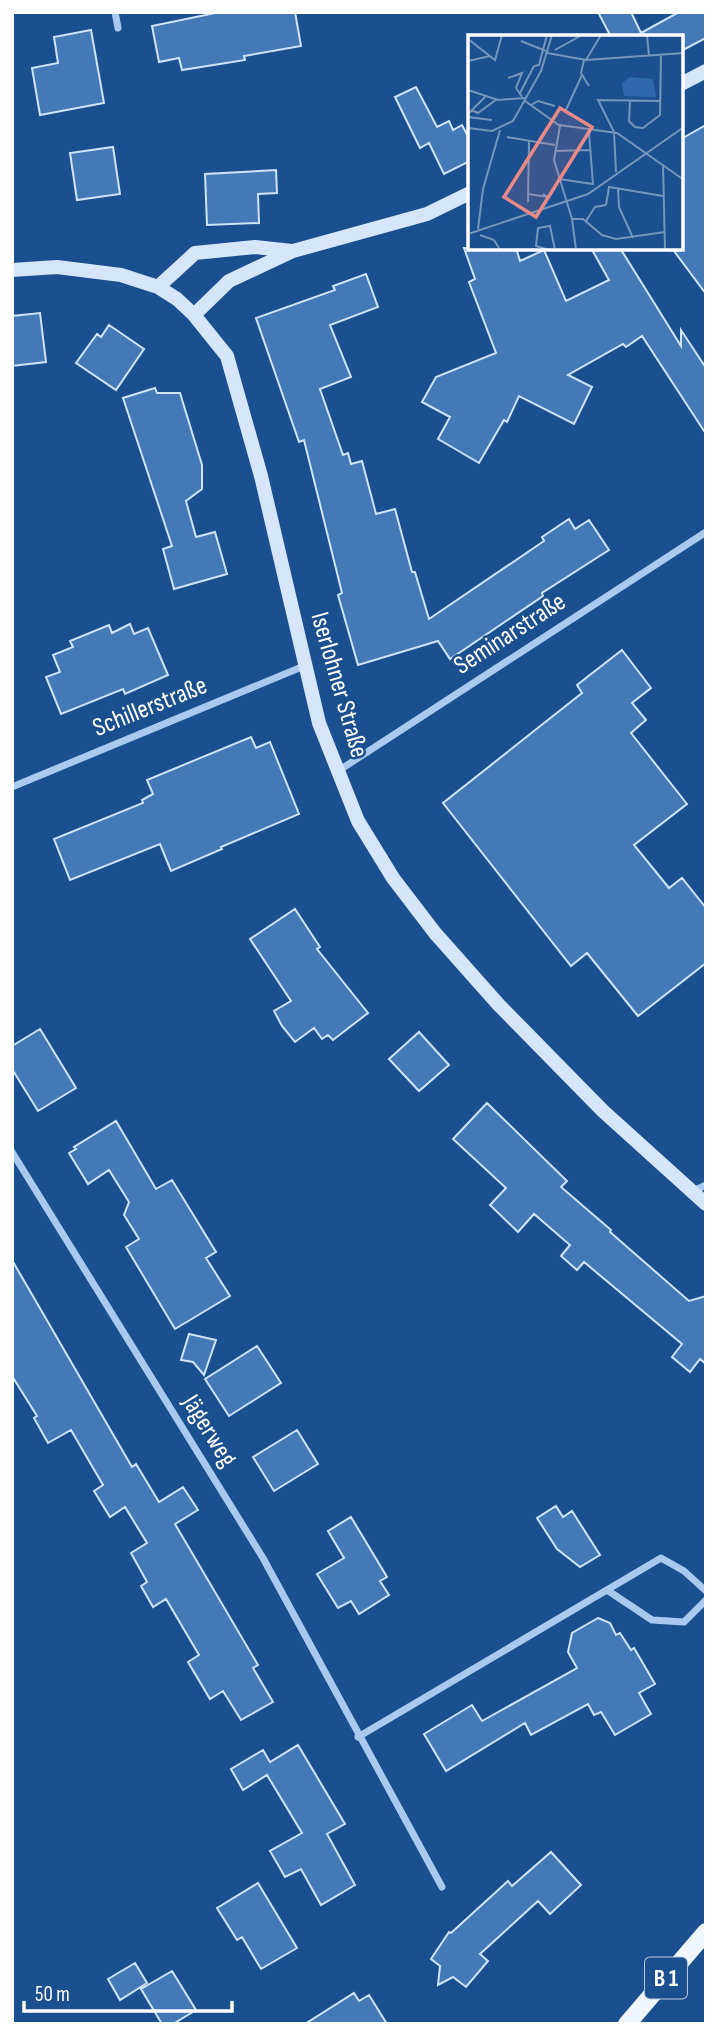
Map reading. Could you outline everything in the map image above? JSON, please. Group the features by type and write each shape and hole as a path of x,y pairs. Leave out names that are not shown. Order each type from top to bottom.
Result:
{"main road":[{"path":"683,83 706,71"},
{"path":"194,315 229,281 293,251 428,214 468,194"},
{"path":"158,287 195,253 255,247 293,251"},
{"name":"Iserlohner Straße","path":"12,270 57,267 121,275 158,287 177,299 194,315 226,356 261,476 319,723 358,821 393,878 435,933 527,1035 690,1192 706,1204"},
{"name":"B 1","path":"627,2024 706,1932"}],"street":[{"path":"116,12 118,28"},
{"name":"Seminarstraße","path":"338,772 706,532"},
{"name":"Schillerstraße","path":"12,787 304,666"},
{"name":"Jägerweg","path":"12,1153 263,1558 442,1887"},
{"path":"690,1192 706,1185"},
{"path":"358,1737 661,1558 684,1571 706,1591"},
{"path":"607,1590 652,1620 684,1622 706,1600"}],"building":[{"path":"220,12 295,12 301,46 244,56 245,60 182,70 179,58 159,62 152,26"},
{"path":"598,12 631,12 641,33 679,12 706,12 706,38 683,50 683,35 610,35"},
{"path":"91,30 104,103 40,115 32,68 58,63 54,37"},
{"path":"416,87 437,127 449,121 453,130 462,125 468,136 468,162 444,174 429,143 420,148 395,97"},
{"path":"706,125 706,294 674,251 683,250 683,138"},
{"path":"113,147 120,194 77,200 70,153"},
{"path":"276,170 277,193 258,194 259,223 207,225 205,174"},
{"path":"464,248 517,250 520,261 544,250 566,301 609,280 592,250 621,250 681,346 681,330 706,368 706,434 642,336 626,347 623,344 568,375 592,387 574,424 519,396 507,422 504,420 479,463 438,439 450,417 422,402 436,377 496,353 469,282 475,279"},
{"path":"366,274 378,307 330,325 351,377 320,389 343,455 348,453 351,464 362,461 376,514 395,509 412,572 415,572 429,619 544,541 542,537 569,519 575,529 589,520 609,550 542,593 543,596 450,659 438,641 358,665 338,595 342,593 304,440 299,442 256,318 335,290 333,286"},
{"path":"40,313 46,362 12,366 12,316"},
{"path":"109,325 144,349 116,390 76,363 97,334 101,337"},
{"path":"155,388 157,393 180,393 202,465 202,489 186,501 196,537 215,532 227,574 174,589 163,549 172,546 123,398"},
{"path":"130,624 134,634 148,628 168,675 125,694 123,689 61,714 46,677 60,672 53,655 73,647 70,641 109,625 112,633"},
{"path":"622,650 651,688 632,703 646,720 631,733 687,804 634,845 669,888 682,878 706,908 706,963 638,1016 587,953 571,966 443,803 582,693 577,685"},
{"path":"251,737 256,748 270,742 299,814 171,871 160,844 70,880 54,839 143,803 142,800 153,794 147,780"},
{"path":"295,909 320,947 317,949 368,1013 333,1040 328,1035 322,1039 314,1028 295,1042 274,1011 291,1001 250,939"},
{"path":"40,1029 76,1088 38,1111 12,1069 12,1046"},
{"path":"419,1032 449,1065 419,1091 389,1059"},
{"path":"487,1103 567,1181 561,1187 611,1230 610,1232 689,1301 706,1296 706,1364 700,1359 690,1372 672,1357 682,1344 584,1262 577,1270 561,1256 570,1245 534,1214 518,1232 490,1205 506,1188 453,1139"},
{"path":"116,1121 156,1189 172,1180 216,1252 206,1258 230,1296 175,1329 126,1247 139,1239 124,1215 129,1202 109,1170 88,1184 69,1153 76,1149 74,1147"},
{"path":"12,1260 132,1467 136,1464 159,1502 183,1487 198,1510 175,1524 258,1665 253,1668 273,1702 241,1720 223,1691 210,1699 188,1662 199,1655 166,1599 153,1607 141,1586 147,1582 131,1553 147,1543 125,1507 110,1517 94,1491 103,1485 71,1430 48,1443 34,1418 37,1416 12,1376"},
{"path":"189,1334 216,1340 204,1375 193,1362 181,1360"},
{"path":"257,1346 281,1383 229,1416 205,1379"},
{"path":"297,1430 318,1464 274,1491 253,1457"},
{"path":"556,1506 563,1517 572,1511 600,1555 580,1567 557,1549 537,1518"},
{"path":"351,1517 387,1577 380,1581 389,1595 359,1614 351,1601 338,1608 317,1574 344,1558 328,1531"},
{"path":"598,1618 610,1623 616,1635 620,1633 631,1650 634,1648 655,1684 639,1693 651,1714 615,1735 601,1712 594,1715 588,1704 531,1735 525,1723 446,1771 424,1734 472,1705 482,1721 577,1668 568,1652 572,1633"},
{"path":"298,1745 345,1824 327,1834 355,1885 321,1905 301,1869 285,1877 270,1851 302,1833 267,1775 243,1790 231,1769 263,1750 270,1762"},
{"path":"551,1852 581,1885 550,1914 538,1901 480,1954 488,1961 466,1987 453,1977 438,1985 440,1966 431,1959 449,1932 508,1881 512,1886"},
{"path":"258,1883 297,1948 261,1969 242,1937 237,1940 217,1908"},
{"path":"135,1963 147,1983 120,2000 108,1979"},
{"path":"172,1971 196,2010 173,2024 162,2024 141,1989"},
{"path":"354,1993 359,2001 369,1995 387,2024 305,2024"}]}
